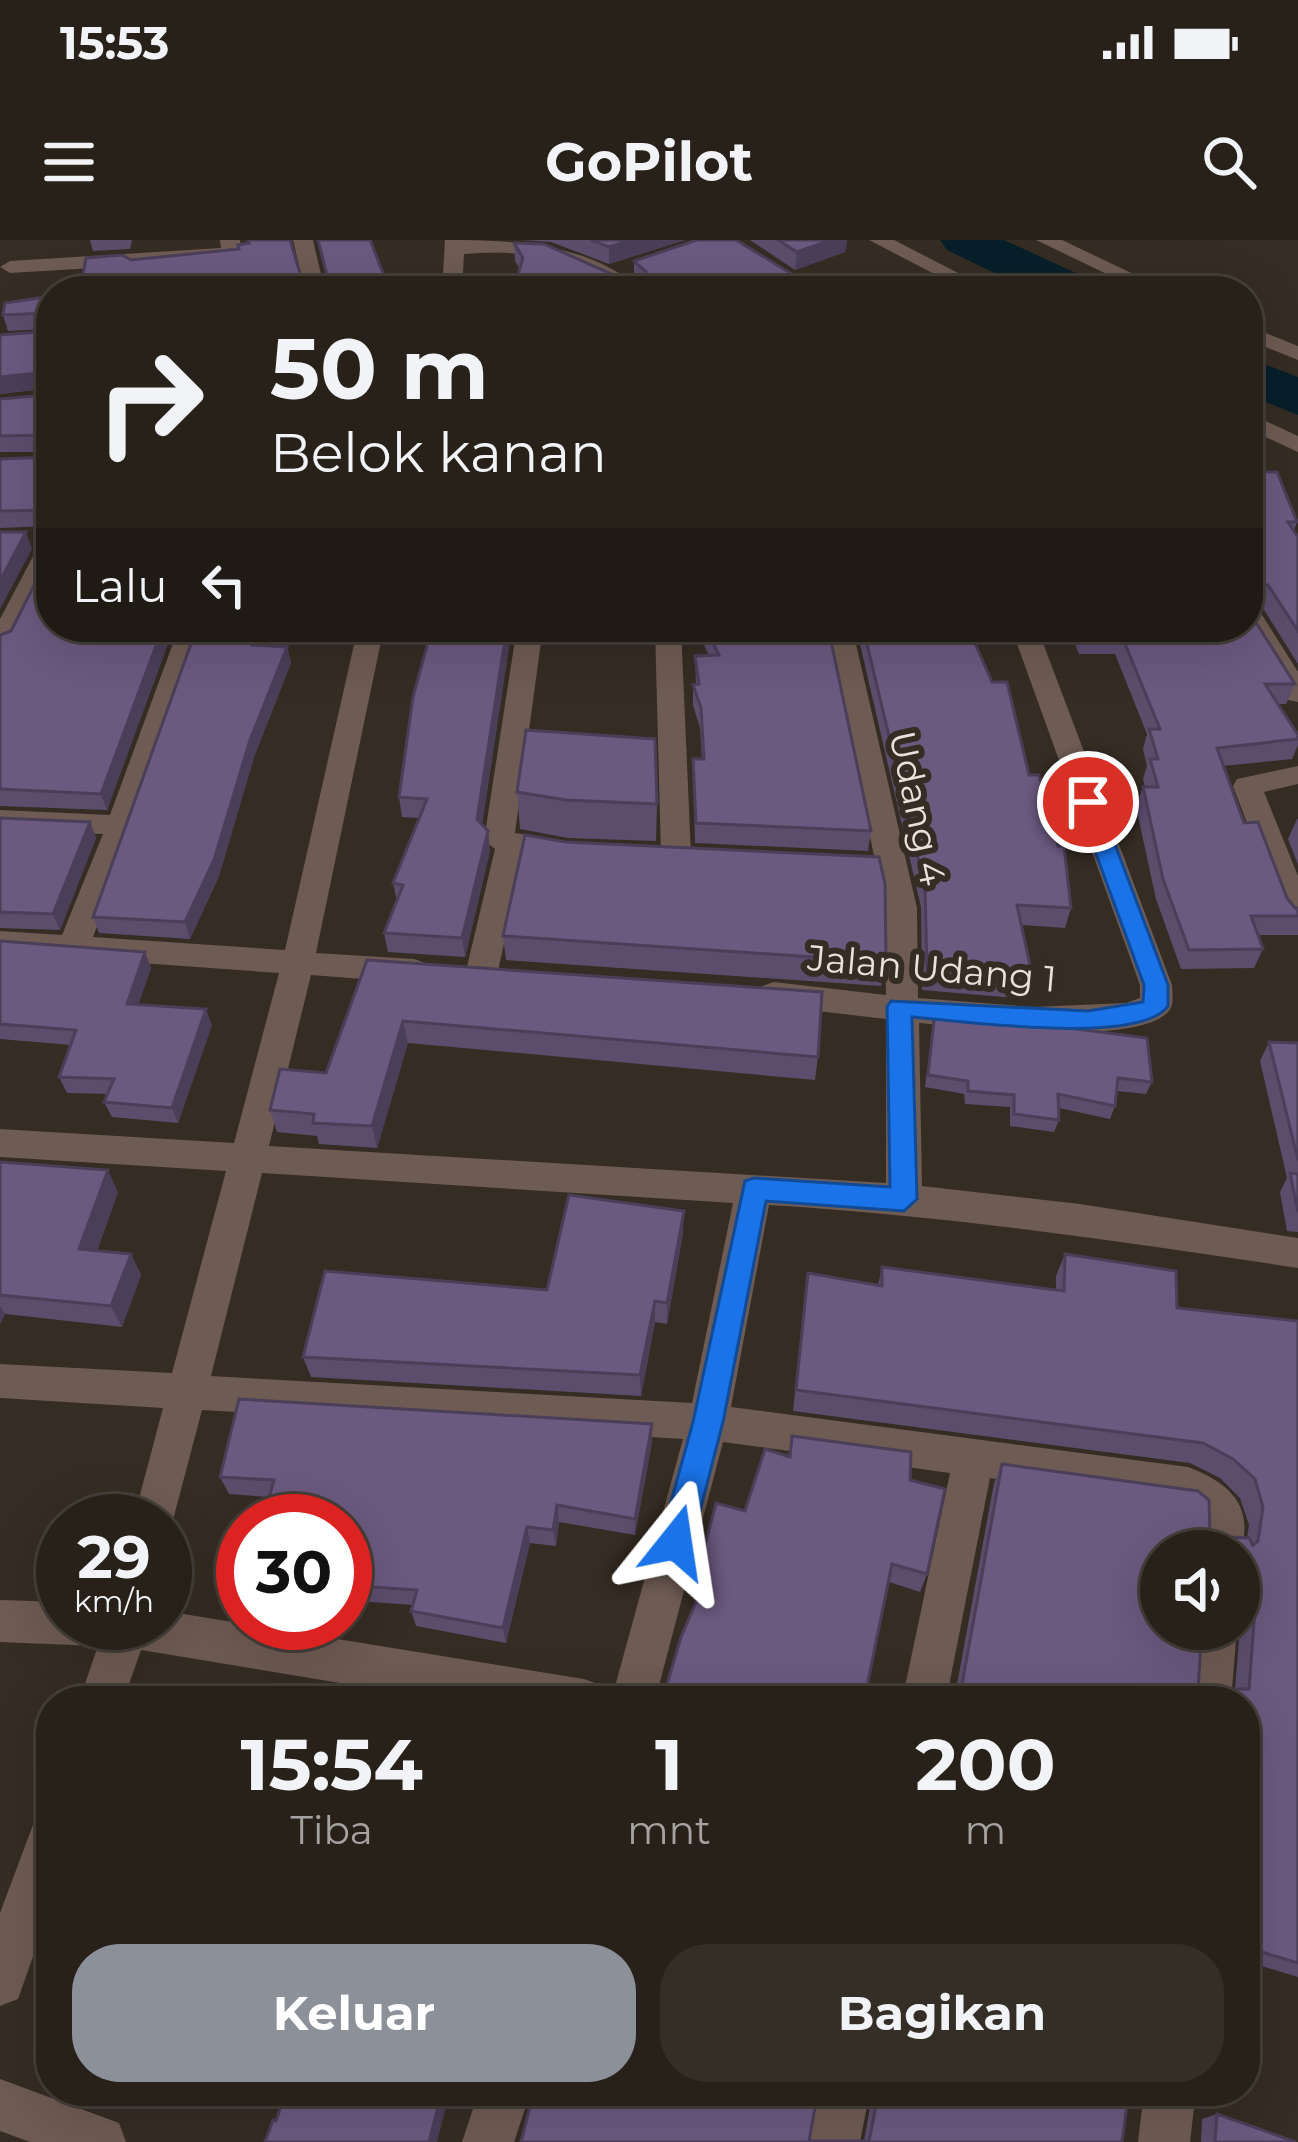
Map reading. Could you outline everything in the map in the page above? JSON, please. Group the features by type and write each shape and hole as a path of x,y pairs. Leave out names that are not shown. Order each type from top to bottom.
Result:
{"street":[{"path":"5,277 25,240"},
{"path":"5,277 226,254 231,251 230,240"},
{"path":"304,240 312,276"},
{"path":"879,240 952,276"},
{"path":"1047,240 1126,276"},
{"path":"453,276 456,244 532,246 609,276"},
{"path":"572,276 573,259"},
{"path":"1263,339 1298,354"},
{"path":"1263,428 1298,445"},
{"path":"2,638 36,558"},
{"path":"1263,637 1298,694"},
{"path":"74,946 187,642"},
{"path":"161,1494 298,963 368,642"},
{"path":"528,642 499,840 590,853"},
{"path":"669,642 676,856"},
{"name":"Udang 4","path":"842,642 879,866 901,908 904,1199"},
{"name":"Jalan Udang 1","path":"741,991 1088,1020 1143,1015 1156,1006 1156,985 1030,642"},
{"path":"1298,775 1247,786 1298,915"},
{"path":"0,820 121,825"},
{"path":"0,942 469,974 511,844"},
{"path":"0,1143 244,1162 904,1199 1080,1219 1298,1253"},
{"path":"636,1686 708,1422 754,1189"},
{"path":"0,1381 708,1422 1188,1486 1215,1501 1221,1509 1222,1530"},
{"path":"927,1686 974,1456"},
{"path":"0,1622 36,1623"},
{"path":"192,1636 494,1686"},
{"path":"106,1686 119,1650"},
{"path":"1210,1686 1213,1650"},
{"path":"0,1981 36,1881"},
{"path":"0,2105 100,2142"},
{"path":"488,2142 500,2106"},
{"path":"834,2142 841,2106"},
{"path":"1164,2142 1168,2106"}],"building":[{"path":"290,240 301,276 83,276 86,258 122,255 131,260 239,249 238,245"},
{"path":"318,240 370,240 384,276 326,276"},
{"path":"591,240 630,240 609,247"},
{"path":"697,240 736,240 795,276 643,276 646,272 634,261"},
{"path":"778,240 831,240 797,252"},
{"path":"514,243 544,244 616,276 518,276 523,258"},
{"path":"36,298 36,314 3,315 5,303"},
{"path":"36,332 36,373 0,377 0,335"},
{"path":"36,396 36,435 0,436 0,399"},
{"path":"36,458 36,510 0,511 0,459"},
{"path":"1263,472 1277,472 1297,522 1288,522 1298,537 1298,631 1263,584"},
{"path":"0,532 26,532 0,581"},
{"path":"36,582 36,642 157,642 101,794 0,789 0,635 11,631"},
{"path":"1263,634 1295,684 1265,684 1298,739 1217,748 1244,823 1258,822 1287,898 1298,908 1298,916 1251,916 1263,949 1189,950 1163,879 1143,787 1158,787 1150,759 1158,759 1149,729 1160,729 1124,642 1263,642"},
{"path":"192,642 287,647 250,740 214,860 185,922 93,917"},
{"path":"428,642 505,642 477,819 488,831 462,938 384,933 403,885 393,883 427,799 399,797 413,697"},
{"path":"712,642 831,642 871,831 696,823 693,759 704,759 701,708 693,685 699,684 695,656 719,655"},
{"path":"867,642 975,642 992,682 1007,682 1029,775 1039,775 1058,846 1064,846 1071,908 1017,905 1033,979 927,970 925,887"},
{"path":"526,730 655,739 657,804 566,800 517,792"},
{"path":"0,818 90,822 53,914 0,912"},
{"path":"525,835 566,842 879,857 885,884 886,962 503,936"},
{"path":"0,941 145,952 127,1004 206,1009 172,1108 104,1102 114,1079 59,1077 76,1030 0,1024"},
{"path":"367,960 822,992 818,1057 403,1021 372,1126 313,1123 314,1114 270,1110 280,1069 326,1073"},
{"path":"935,1011 1147,1038 1152,1082 1118,1078 1115,1106 1058,1094 1059,1120 1014,1114 1014,1095 968,1091 968,1081 928,1075"},
{"path":"1269,1042 1298,1043 1298,1160"},
{"path":"0,1162 108,1170 79,1249 131,1254 111,1306 0,1295"},
{"path":"1290,1173 1298,1174 1298,1212"},
{"path":"569,1195 684,1211 667,1303 655,1301 640,1375 303,1357 325,1271 547,1290"},
{"path":"1065,1254 1176,1271 1177,1308 1298,1321 1298,1963 1260,1952 1260,1686 1249,1686 1252,1650 1260,1650 1263,1507 1255,1479 1233,1459 1203,1443 796,1390 808,1273 882,1286 882,1267 1064,1291"},
{"path":"239,1399 652,1424 635,1519 557,1505 553,1530 527,1527 503,1628 411,1611 417,1590 372,1587 372,1494 270,1494 274,1480 220,1477"},
{"path":"792,1436 911,1452 910,1480 945,1489 927,1574 892,1564 867,1686 666,1686 706,1579 697,1576 716,1503 745,1511 765,1449 790,1457"},
{"path":"1002,1464 1198,1491 1209,1500 1210,1530 1140,1530 1140,1650 1201,1650 1198,1686 962,1686"},
{"path":"281,2106 438,2106 429,2142 265,2142"},
{"path":"530,2106 815,2106 809,2141 869,2141 876,2106 1127,2106 1122,2142 521,2142"},
{"path":"1217,2114 1296,2142 1215,2142"}],"waterway":[{"path":"964,240 1041,276"},
{"path":"1263,381 1298,398"}],"route":[{"path":"676,1542 708,1422 754,1189 904,1199 900,1007 1088,1020 1143,1015 1156,1006 1156,985 1088,802"}]}
